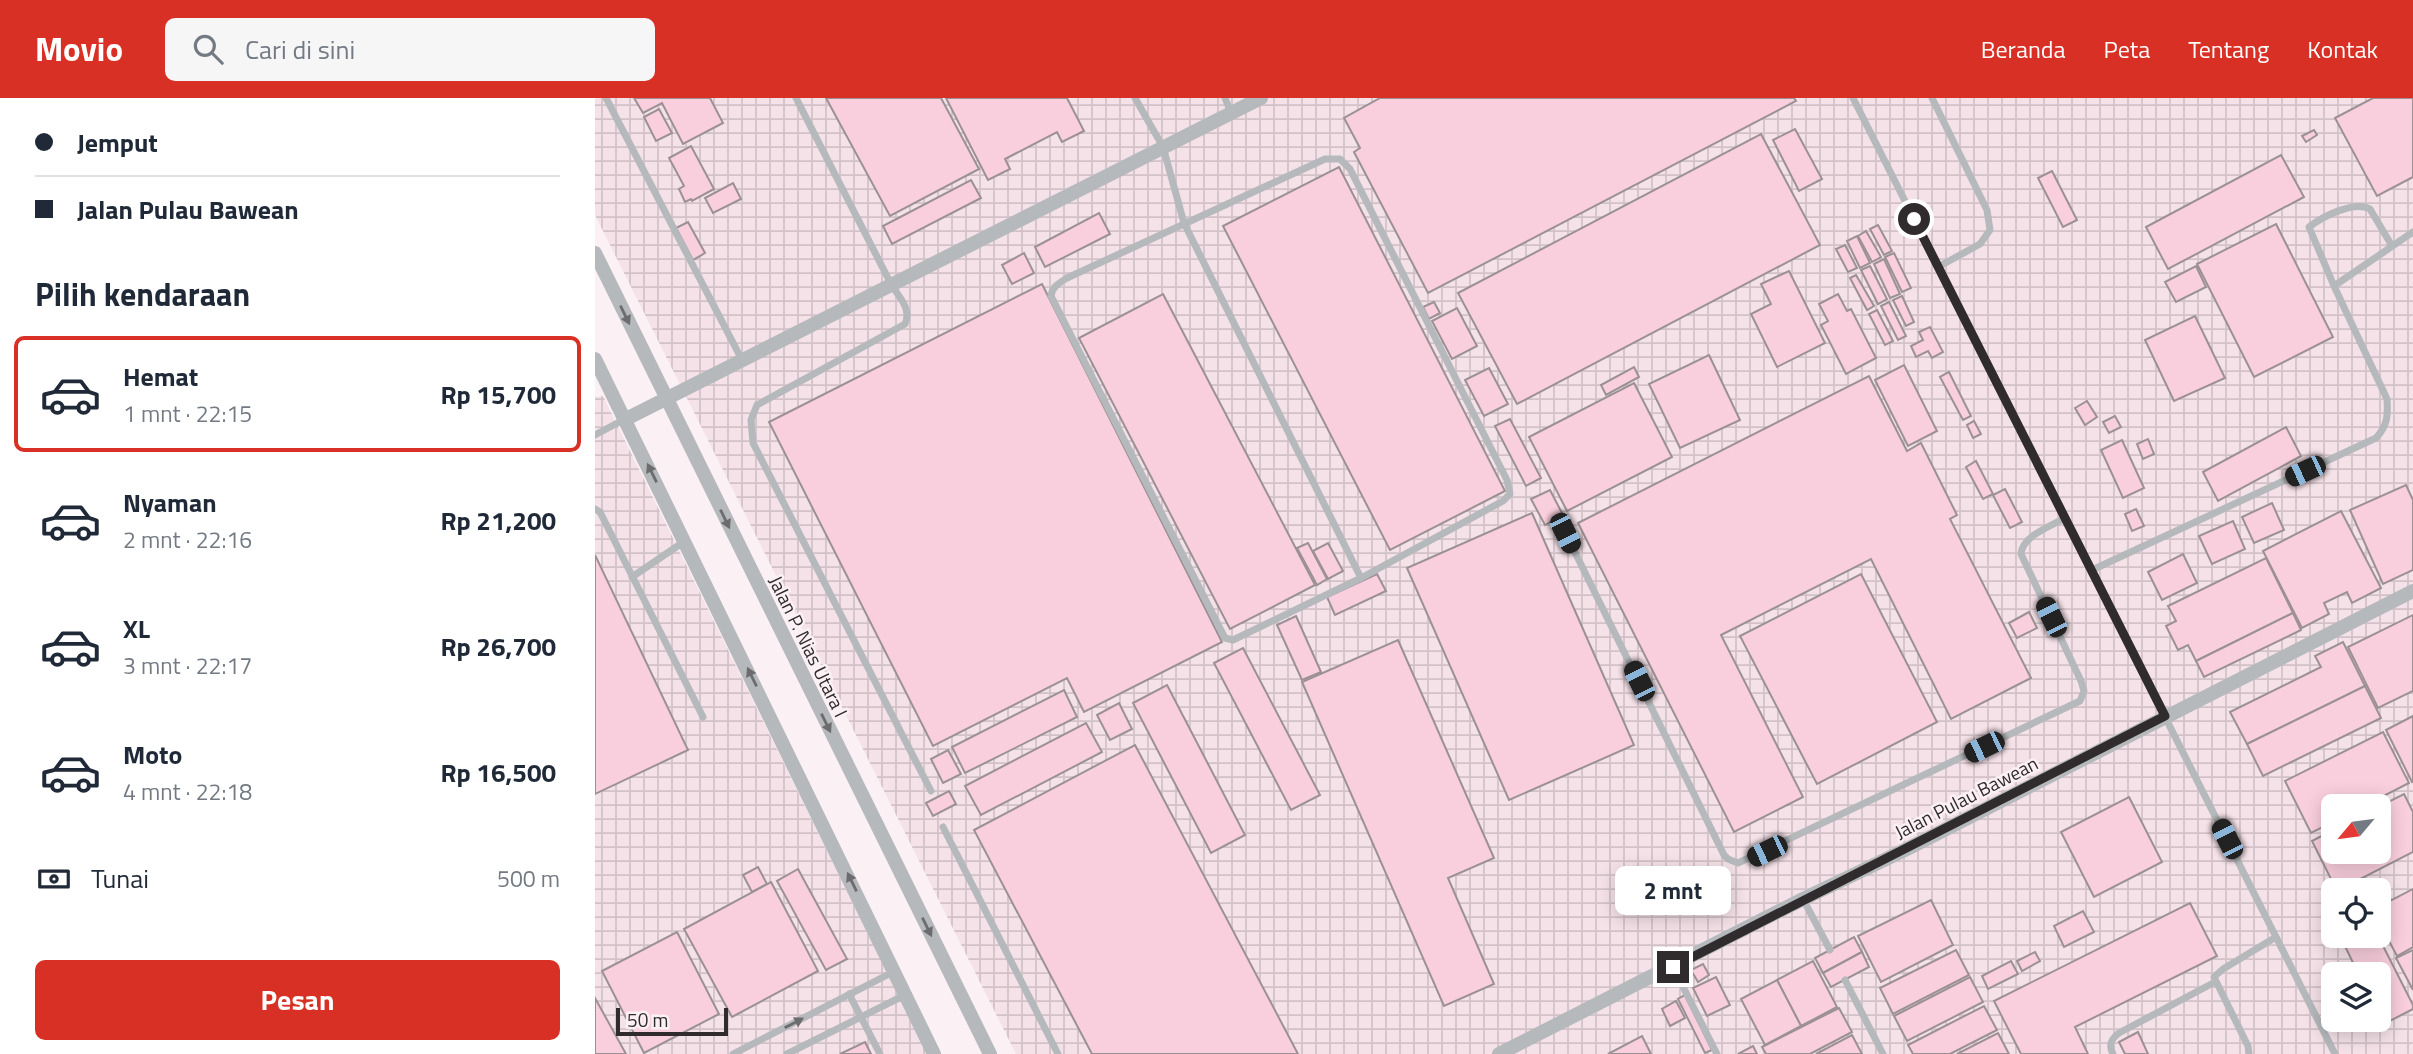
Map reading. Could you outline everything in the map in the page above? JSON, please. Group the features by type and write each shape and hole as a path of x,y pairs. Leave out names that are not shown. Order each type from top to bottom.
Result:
{"street":[{"path":"626,419 1261,98"},
{"name":"Jalan P. Nias Utara I","path":"595,253 664,398 990,1054"},
{"path":"595,359 934,1054"},
{"name":"Jalan Pulau Bawean","path":"1499,1054 2413,591"}],"lane":[{"path":"606,98 742,360"},
{"path":"796,98 891,284 906,308 908,317 905,324 757,405 751,421 753,443 931,791"},
{"path":"1135,98 1163,147 1184,223 1361,578"},
{"path":"1225,98 1231,113"},
{"path":"1853,98 2334,1052 2324,1054"},
{"path":"1932,98 1987,210 1990,230 1980,244 1938,267"},
{"path":"1333,158 1346,163 1507,480 1510,494 1503,501 1361,578 1233,640 1227,640 1051,296 1051,290 1067,278 1325,159 1333,158"},
{"path":"2092,570 2376,438 2383,431 2388,418 2388,399 2309,232 2310,226 2360,205 2370,209 2392,246"},
{"path":"2334,286 2413,232"},
{"path":"595,435 626,419"},
{"path":"595,509 600,512 703,717"},
{"path":"1565,533 1724,855 1738,863 2080,701 2084,691 2081,681 2020,550 2025,541 2065,518"},
{"path":"632,577 685,541"},
{"path":"943,827 1058,1054"},
{"path":"1803,900 1830,950"},
{"path":"2249,1054 2248,1046 2215,982 2215,975 2276,937"},
{"path":"1673,967 1717,1054"},
{"path":"733,1054 895,971"},
{"path":"1845,980 1883,1054"},
{"path":"2113,1054 2111,1041 2119,1033 2215,982"},
{"path":"849,994 880,1054"},
{"path":"787,1054 905,995"}],"shaded area":[{"path":"595,98 2413,98 2413,1054 1016,1054 595,215"},
{"path":"603,396 927,1054 595,1054 595,397"}],"building":[{"path":"634,98 710,98 723,123 683,144 662,103 643,113"},
{"path":"826,98 941,98 979,169 890,216"},
{"path":"946,98 1067,98 1084,131 1062,142 1057,132 1005,159 1010,169 988,180"},
{"path":"1380,98 1794,98 1796,101 1428,293 1354,152 1360,148 1344,118"},
{"path":"2373,98 2413,98 2413,177 2377,196 2335,118"},
{"path":"659,109 672,133 656,141 644,117"},
{"path":"1795,129 1822,179 1799,191 1773,140"},
{"path":"2314,130 2317,135 2306,142 2302,136"},
{"path":"1761,134 1820,245 1517,404 1458,293"},
{"path":"691,146 714,189 685,202 679,189 684,186 669,158"},
{"path":"2281,155 2304,197 2168,269 2146,227"},
{"path":"1339,167 1505,491 1390,550 1223,226"},
{"path":"2052,171 2077,220 2063,227 2038,178"},
{"path":"971,180 981,198 892,244 883,226"},
{"path":"733,183 741,199 713,213 705,198"},
{"path":"1099,213 1110,234 1045,267 1035,247"},
{"path":"688,222 705,253 693,260 676,228"},
{"path":"2276,224 2333,337 2254,377 2197,264"},
{"path":"1878,225 1892,251 1884,255 1870,229"},
{"path":"1866,231 1881,257 1872,262 1858,236"},
{"path":"1857,236 1870,263 1860,268 1847,241"},
{"path":"1845,245 1857,268 1848,272 1836,249"},
{"path":"1024,253 1034,273 1012,284 1002,265"},
{"path":"1894,253 1911,288 1902,292 1885,257"},
{"path":"1884,259 1900,294 1890,298 1874,264"},
{"path":"1870,266 1887,299 1878,304 1861,270"},
{"path":"2196,266 2206,287 2176,302 2165,282"},
{"path":"1789,271 1825,343 1777,367 1751,314 1771,304 1761,284"},
{"path":"1856,275 1874,306 1867,310 1850,278"},
{"path":"1042,284 1222,642 1084,712 1067,678 933,746 769,422"},
{"path":"1163,294 1315,585 1230,629 1079,338"},
{"path":"1838,294 1847,311 1851,309 1876,358 1846,374 1821,325 1828,321 1819,304"},
{"path":"1902,296 1914,322 1906,326 1893,300"},
{"path":"1434,302 1440,313 1429,319 1423,307"},
{"path":"1889,302 1906,336 1898,340 1881,306"},
{"path":"1457,308 1477,346 1452,359 1432,321"},
{"path":"1877,310 1893,341 1885,345 1869,314"},
{"path":"2195,316 2225,378 2174,401 2145,340"},
{"path":"1930,327 1943,352 1932,358 1928,351 1916,357 1911,346 1923,340 1919,332"},
{"path":"1709,355 1740,420 1680,448 1649,384"},
{"path":"1904,365 1937,431 1908,446 1875,380"},
{"path":"1634,367 1639,377 1606,395 1601,385"},
{"path":"1489,368 1508,404 1484,416 1465,380"},
{"path":"1949,372 1971,416 1963,420 1940,377"},
{"path":"1869,376 1907,451 1921,443 1957,515 1950,519 2031,678 1951,719 1871,559 1721,635 1803,797 1734,832 1578,523"},
{"path":"1634,383 1672,457 1567,511 1529,437"},
{"path":"2087,401 2097,417 2085,425 2075,408"},
{"path":"2115,416 2121,427 2109,433 2103,422"},
{"path":"1510,419 1541,478 1526,486 1495,426"},
{"path":"1974,421 1981,434 1973,438 1967,425"},
{"path":"2286,427 2301,456 2218,501 2203,472"},
{"path":"2148,439 2154,454 2143,459 2137,444"},
{"path":"2122,440 2144,488 2123,498 2101,450"},
{"path":"1976,461 1993,494 1983,499 1966,467"},
{"path":"2406,485 2413,500 2413,570 2383,584 2350,510"},
{"path":"2005,489 2022,522 2010,528 1993,495"},
{"path":"1550,490 1563,515 1545,525 1531,499"},
{"path":"2272,503 2284,530 2254,543 2242,517"},
{"path":"2136,509 2144,526 2132,531 2125,514"},
{"path":"2341,511 2381,588 2352,603 2347,592 2324,603 2329,614 2302,628 2263,551"},
{"path":"1532,513 1634,745 1509,800 1407,568"},
{"path":"2233,521 2245,549 2212,564 2199,536"},
{"path":"1308,543 1327,579 1317,585 1297,548"},
{"path":"1328,543 1343,571 1328,579 1313,551"},
{"path":"2183,554 2197,583 2162,600 2148,572"},
{"path":"595,555 688,750 595,794"},
{"path":"2266,558 2293,613 2196,661 2188,645 2178,650 2166,626 2176,621 2168,606"},
{"path":"1377,574 1386,591 1335,615 1327,597"},
{"path":"1861,574 1937,722 1817,784 1740,636"},
{"path":"2029,612 2037,628 2017,638 2009,623"},
{"path":"2293,613 2301,630 2204,677 2196,661"},
{"path":"2413,615 2413,691 2378,708 2348,647"},
{"path":"1296,616 1321,672 1302,680 1277,625"},
{"path":"1398,640 1494,858 1448,878 1494,984 1444,1006 1302,682"},
{"path":"2343,642 2365,686 2247,744 2230,712 2321,667 2315,656"},
{"path":"1243,648 1320,795 1291,810 1214,663"},
{"path":"1167,685 1245,835 1211,853 1133,703"},
{"path":"2365,686 2381,718 2263,776 2247,744"},
{"path":"1064,690 1077,717 965,773 952,747"},
{"path":"1119,703 1132,729 1110,740 1097,715"},
{"path":"2413,716 2413,782 2412,782 2386,730"},
{"path":"1086,723 1102,752 981,815 965,786"},
{"path":"2383,732 2409,783 2387,794 2321,794 2321,828 2311,833 2285,781"},
{"path":"1135,745 1298,1054 1092,1054 974,830"},
{"path":"948,750 961,774 943,783 931,759"},
{"path":"949,791 956,804 933,816 926,803"},
{"path":"2404,794 2413,812 2413,852 2391,863 2391,800"},
{"path":"2129,797 2162,862 2094,897 2061,832"},
{"path":"2321,836 2321,859 2312,841"},
{"path":"2324,864 2390,864 2362,878 2330,878"},
{"path":"758,867 767,884 752,892 743,875"},
{"path":"1713,868 1727,896 1705,907 1691,879"},
{"path":"798,869 847,959 826,970 777,881"},
{"path":"771,882 818,971 732,1017 684,929"},
{"path":"2413,889 2413,947 2397,956 2391,945 2391,900"},
{"path":"1931,900 1953,945 1881,982 1858,936"},
{"path":"2190,903 2217,956 2075,1027 2088,1054 2021,1054 1994,1001"},
{"path":"2083,911 2094,932 2064,947 2054,926"},
{"path":"677,932 719,1014 644,1053 602,971"},
{"path":"1854,937 1862,952 1823,973 1815,958"},
{"path":"2346,948 2384,948 2413,1005 2413,1009 2391,1020 2391,962 2353,962"},
{"path":"1956,950 1969,975 1893,1014 1880,988"},
{"path":"2413,950 2413,990 2396,958"},
{"path":"1862,952 1869,967 1831,987 1823,973"},
{"path":"2035,952 2040,961 2022,971 2017,961"},
{"path":"1813,961 1837,1007 1801,1026 1777,980"},
{"path":"2011,961 2018,974 1988,989 1982,976"},
{"path":"1703,964 1709,975 1698,982 1691,970"},
{"path":"1716,977 1730,1005 1707,1016 1693,988"},
{"path":"1970,977 1983,1002 1907,1041 1894,1016"},
{"path":"1777,980 1801,1026 1765,1045 1741,999"},
{"path":"1685,995 1712,1050 1705,1053 1678,999"},
{"path":"595,998 626,1054 595,1054"},
{"path":"1676,1001 1685,1018 1670,1026 1662,1009"},
{"path":"1984,1006 1997,1030 1950,1054 1913,1054 1908,1045"},
{"path":"1839,1008 1852,1032 1810,1054 1766,1054 1762,1047"},
{"path":"2138,1032 2148,1054 2125,1054 2119,1042"},
{"path":"1998,1033 2009,1054 1957,1054"},
{"path":"1852,1035 1862,1054 1816,1054"},
{"path":"1642,1036 1651,1054 1608,1054"},
{"path":"865,1042 871,1054 840,1054"},
{"path":"1753,1046 1757,1054 1738,1054"}],"route":[{"path":"1673,967 2165,716 1914,219"}]}
